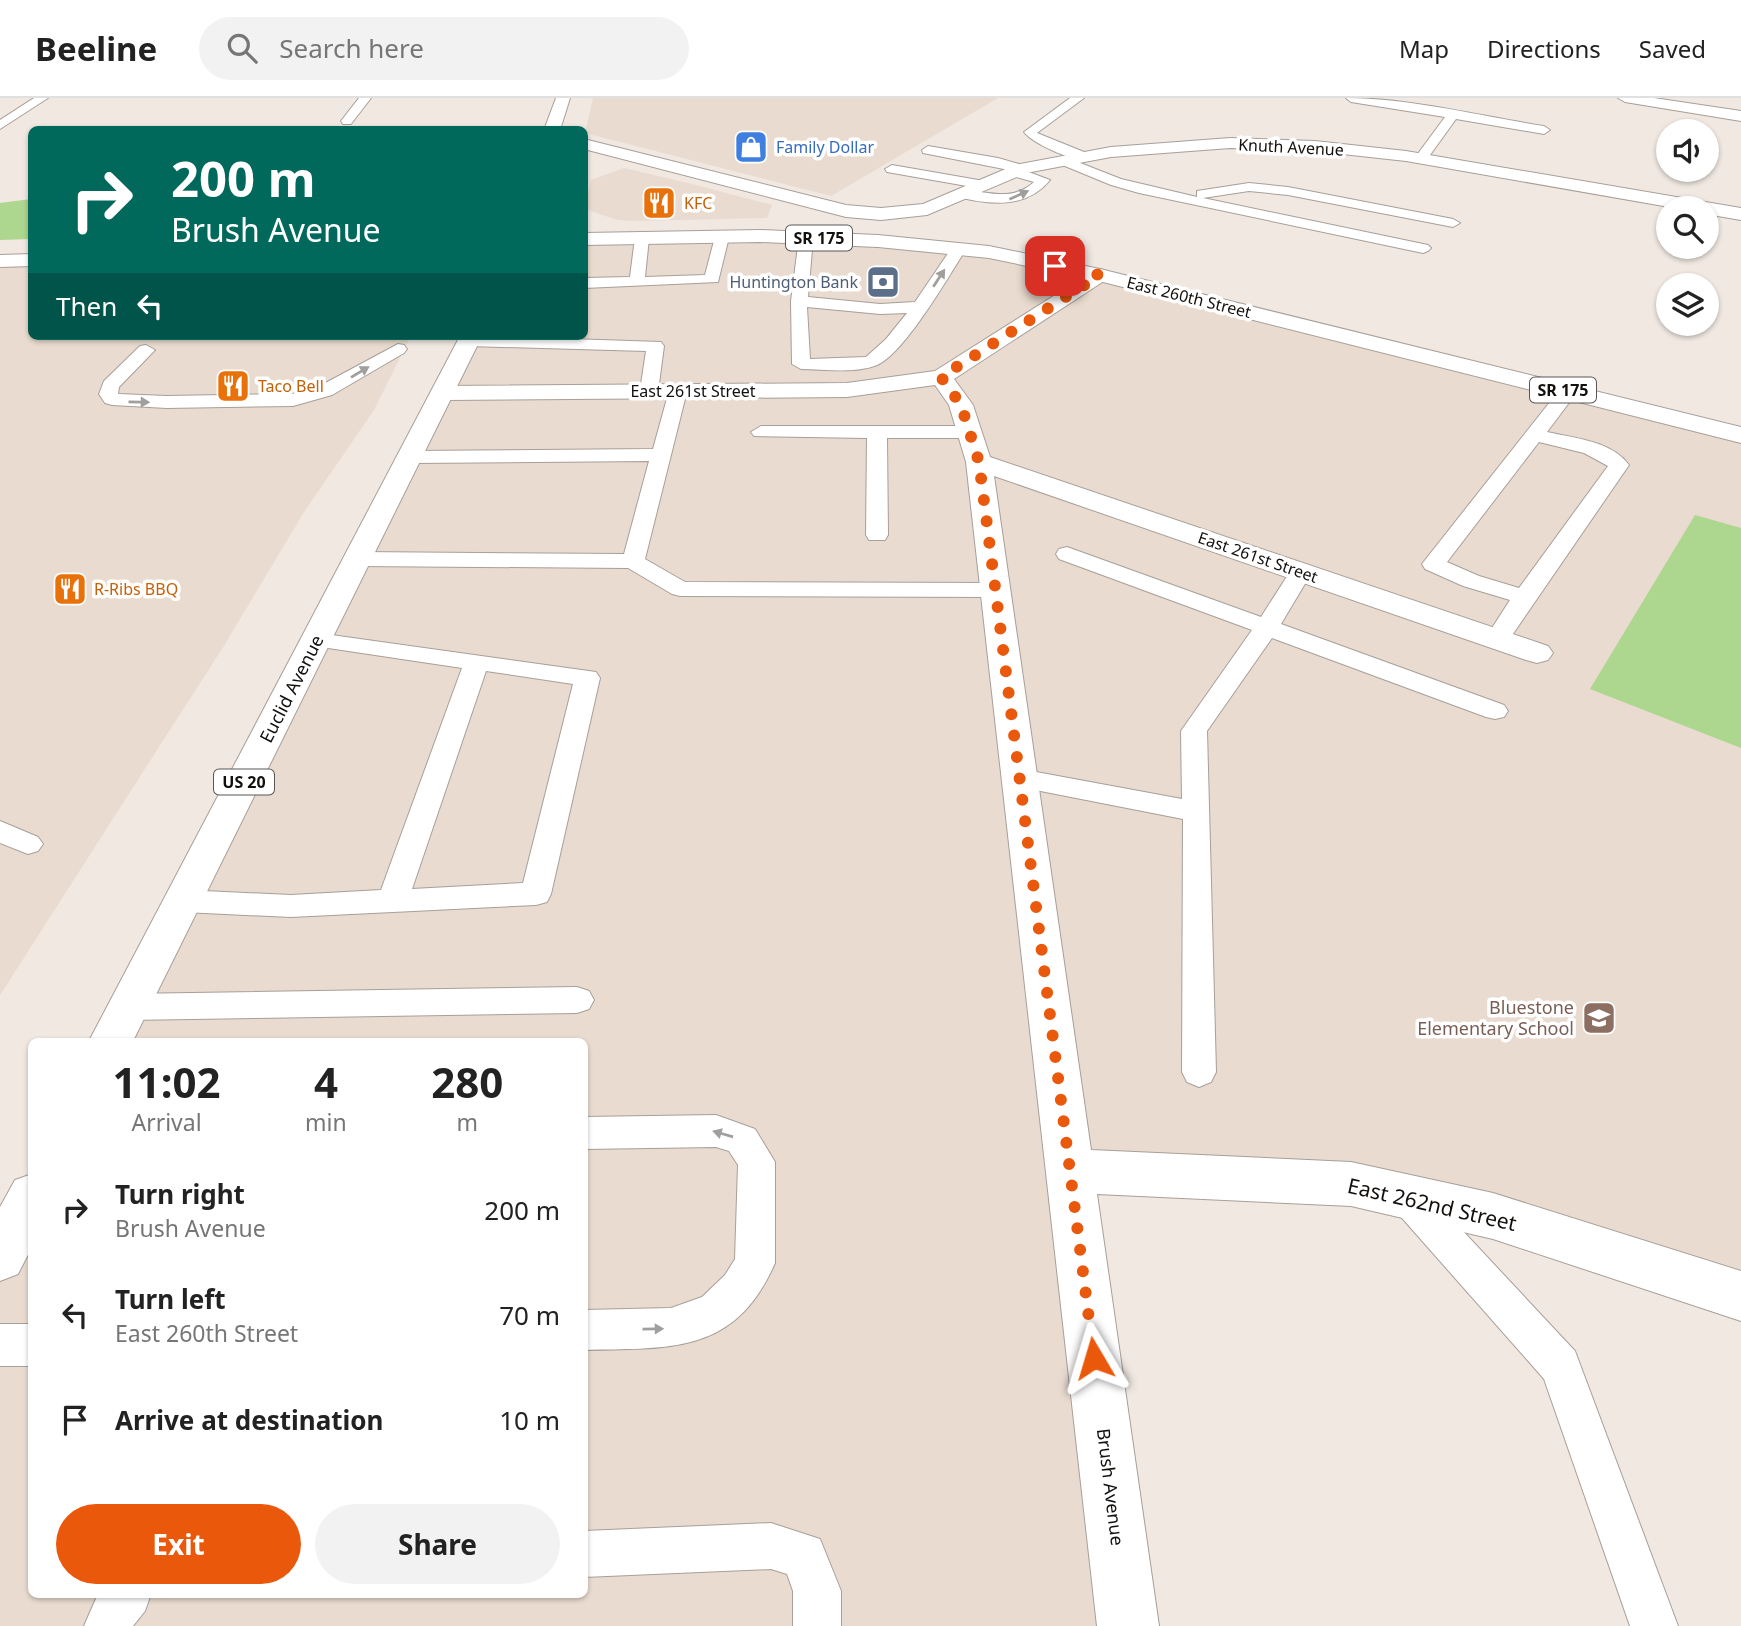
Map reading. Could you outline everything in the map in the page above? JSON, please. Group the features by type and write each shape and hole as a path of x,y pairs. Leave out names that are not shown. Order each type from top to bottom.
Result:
{"street":[{"path":"553,126 563,98"},
{"path":"1625,98 1684,102 1741,116"},
{"name":"Knuth Avenue","path":"588,145 846,211 881,214 927,209 1017,171 1084,157 1163,146 1230,143 1315,146 1420,159 1656,199"},
{"name":"Knuth Avenue","path":"1719,210 1741,214"},
{"name":"East 260th Street","path":"588,239 722,237 878,240 989,252 1100,275 1741,435"},
{"path":"0,261 28,260"},
{"path":"941,377 1100,275"},
{"name":"Euclid Avenue","path":"112,1038 470,340"},
{"name":"East 261st Street","path":"444,393 802,390 894,385 941,377"},
{"name":"Brush Avenue","path":"941,377 961,405 974,447 1020,778 1128,1626"},
{"name":"East 261st Street","path":"974,447 1301,572 1537,653"},
{"name":"East 262nd Street","path":"1070,1171 1351,1184 1493,1216 1741,1296"},
{"path":"0,1257 28,1204"}],"lane":[{"path":"0,125 42,98"},
{"path":"346,121 365,98"},
{"path":"1078,98 1030,132 1035,138 1084,157"},
{"path":"1351,99 1544,130"},
{"path":"1420,159 1453,115"},
{"path":"928,150 998,162 1043,180 1036,187 1009,200 962,194"},
{"path":"1065,161 1116,182 1423,248"},
{"path":"892,169 984,185"},
{"path":"1181,197 1249,187 1288,191 1453,223"},
{"path":"588,283 712,279 722,237"},
{"path":"637,282 642,238"},
{"path":"802,390 799,301 806,238"},
{"path":"801,364 872,361 920,307 958,249"},
{"path":"799,301 880,309 920,307"},
{"path":"551,340 655,346 649,391"},
{"path":"146,350 110,385 108,394 112,399 133,402 293,400 325,391 398,349"},
{"path":"872,361 894,385"},
{"path":"633,561 678,391"},
{"path":"1524,597 1471,581 1433,564 1568,391"},
{"path":"761,432 877,432 974,447"},
{"path":"877,432 877,535"},
{"path":"1497,639 1619,465 1612,457 1599,452 1535,435"},
{"path":"411,457 661,455"},
{"path":"1067,554 1495,711"},
{"path":"358,559 633,561 680,589 995,590"},
{"path":"1199,1072 1194,731 1267,627 1301,572"},
{"path":"183,901 291,906 536,894 587,678 317,640"},
{"path":"392,903 477,662"},
{"path":"1020,778 1197,813"},
{"path":"0,831 28,844"},
{"path":"128,1007 577,1000"},
{"path":"588,1133 716,1131 742,1140 757,1162 755,1263 739,1289 715,1313 671,1328 588,1331"},
{"path":"1407,1197 1559,1366 1654,1626"},
{"path":"0,1345 28,1345"},
{"path":"588,1553 771,1546 804,1555 817,1591 817,1626"},
{"path":"108,1626 113,1613 125,1598"}],"shaded area":[{"path":"593,98 998,98 831,196 588,134 587,126"},
{"path":"624,168 772,205 767,218 617,220 588,210 591,180"},
{"path":"760,236 989,252 1741,435 1741,1296 1493,1216 1071,1171 1128,1626 0,1626 0,1257 28,1201 28,1598 588,1598 588,1038 112,1038 469,340 588,340 588,239"},
{"path":"28,260 28,340 409,340 374,410 304,512 225,644 0,995 0,261"}],"green space":[{"path":"28,199 28,239 0,240 0,203"},
{"path":"1695,515 1741,528 1741,748 1590,689"}],"place":[{"name":"Family Dollar","path":"751,147"},
{"name":"KFC","path":"659,203"},
{"name":"Huntington Bank","path":"883,282"},
{"name":"Taco Bell","path":"233,386"},
{"name":"R-Ribs BBQ","path":"70,589"},
{"name":"Bluestone Elementary School","path":"1599,1018"}],"route":[{"path":"1055,266 1100,275 941,377 961,405 979,462 1094,1358"}]}
